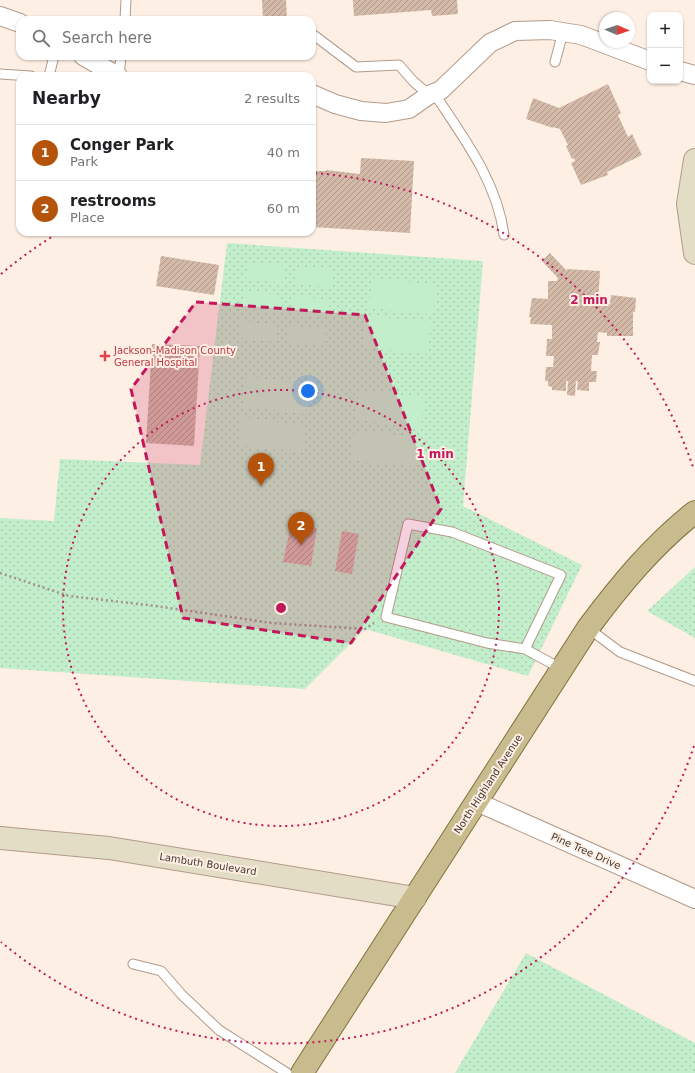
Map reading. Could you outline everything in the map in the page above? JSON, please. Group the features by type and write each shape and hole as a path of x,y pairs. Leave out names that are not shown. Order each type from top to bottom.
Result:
{"main road":[{"name":"North Highland Avenue","path":"302,1073 588,628 620,584 648,554 695,512"}],"street":[{"path":"0,16 16,22"},
{"path":"316,96 334,104 361,111 386,113 409,109 440,90 490,43 516,31 550,30 581,35 647,60"},
{"path":"90,60 111,72"},
{"path":"683,72 695,75"},
{"path":"695,160 688,204 695,253"},
{"name":"Pine Tree Drive","path":"477,802 695,899"},
{"name":"Lambuth Boulevard","path":"0,838 109,848 415,898"}],"lane":[{"path":"125,16 126,0"},
{"path":"555,62 564,32"},
{"path":"316,37 356,67 399,65 413,81 432,94 477,158 501,214 504,235"},
{"path":"50,72 53,60"},
{"path":"119,72 120,60"},
{"path":"0,74 16,75"},
{"path":"525,648 561,576 452,532 408,524 386,616 487,643 525,648 562,669"},
{"path":"588,628 620,652 695,681"},
{"path":"133,964 161,971 182,995 219,1030 287,1073"}],"path":[{"path":"0,573 69,596 156,606 272,623 365,629"}],"highlighted area":[{"path":"196,302 365,315 441,509 351,643 183,618 131,389"}],"green space":[{"path":"227,243 483,261 463,506 582,565 528,676 365,629 305,689 0,668 0,518 54,521 60,459 200,465"},
{"path":"248,262 284,266 282,283 246,279"},
{"path":"296,267 333,270 331,287 294,284"},
{"path":"372,278 437,285 433,315 369,308"},
{"path":"244,291 281,295 279,312 243,308"},
{"path":"293,296 330,300 328,317 291,313"},
{"path":"366,316 431,322 428,354 363,347"},
{"path":"241,321 278,325 276,342 239,338"},
{"path":"290,325 326,329 325,346 288,343"},
{"path":"246,377 309,384 306,414 243,407"},
{"path":"359,390 424,398 421,427 356,420"},
{"path":"241,417 305,425 302,452 238,445"},
{"path":"355,430 420,438 416,467 351,460"},
{"path":"695,567 695,638 647,611"},
{"path":"526,953 695,1043 695,1073 455,1073"}],"building":[{"path":"262,0 286,0 287,16 263,16"},
{"path":"353,0 457,0 458,14 432,16 431,10 354,16"},
{"path":"608,84 621,113 618,115 628,137 632,134 642,155 607,172 608,175 581,185 571,163 575,161 574,158 572,159 566,146 568,145 560,129 526,119 533,98 559,108"},
{"path":"361,158 414,161 410,233 316,227 316,171 326,170 360,174"},
{"path":"550,253 567,271 567,269 600,271 598,303 610,304 611,295 636,298 635,312 633,312 633,336 607,336 607,333 598,332 597,342 600,342 598,355 592,355 591,371 597,371 596,382 589,382 589,391 577,390 578,381 576,381 575,396 567,395 568,381 566,381 566,391 552,390 552,387 548,386 548,381 545,381 546,367 553,367 554,356 546,356 547,339 552,339 552,325 530,324 531,317 529,317 532,298 548,299 548,281 557,281 558,278 542,261"},
{"path":"161,256 219,265 214,295 156,286"},
{"path":"152,344 200,346 194,446 146,443"},
{"path":"291,524 317,528 311,566 283,562"},
{"path":"342,531 359,534 352,574 335,571"}],"place":[{"name":"Jackson-Madison County General Hospital","path":"105,356"},
{"name":"Conger Park","path":"261,486"},
{"name":"restrooms","path":"301,545"}]}
